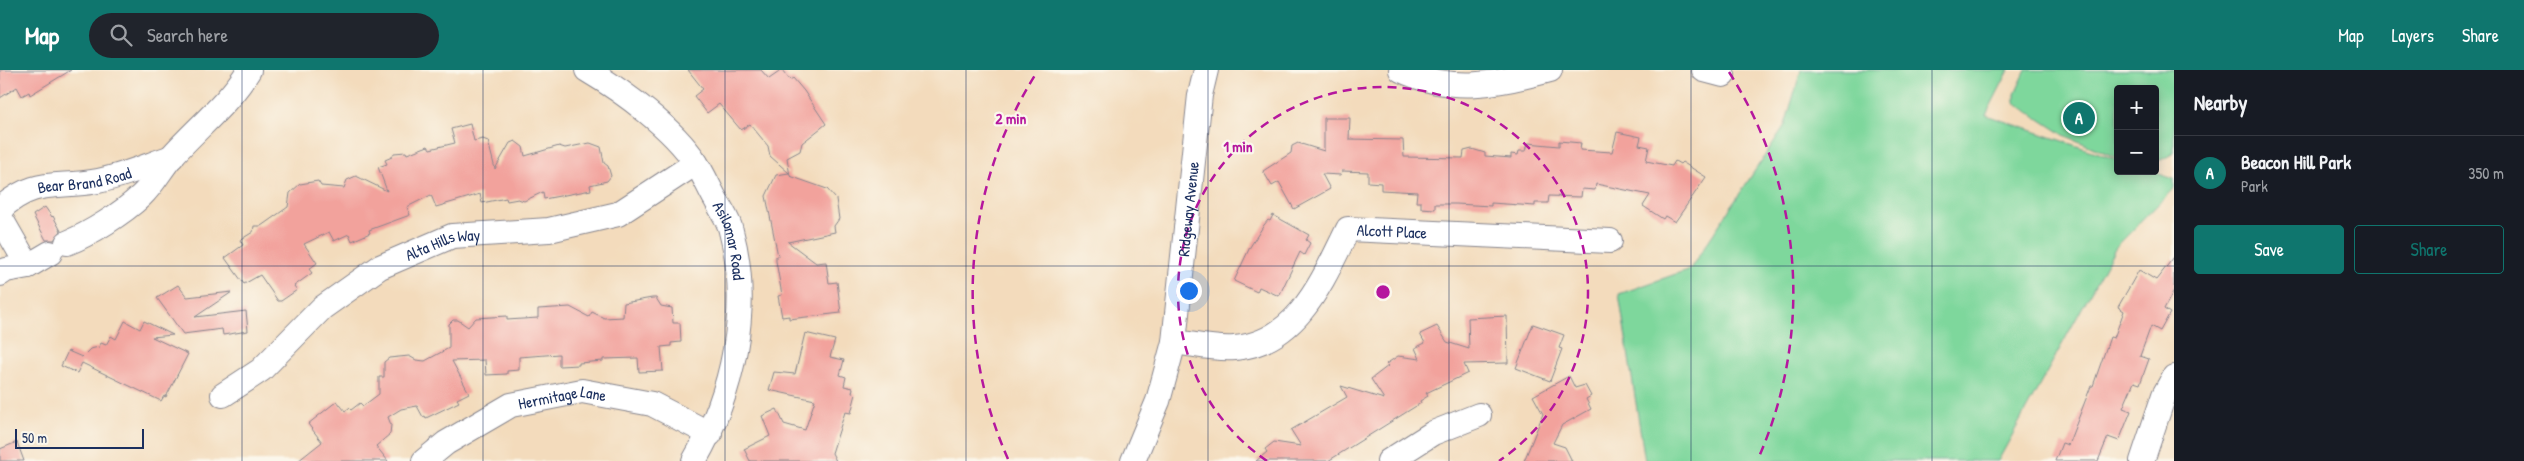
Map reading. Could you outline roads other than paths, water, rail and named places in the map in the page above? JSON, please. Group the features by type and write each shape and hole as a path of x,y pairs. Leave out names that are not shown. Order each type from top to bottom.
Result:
{"street":[{"name":"Bear Brand Road","path":"0,274 6,270 28,266 114,218 142,195 172,156 206,122 249,70"},
{"name":"Asilomar Road","path":"587,70 630,98 663,127 696,163 731,229 737,266 739,300 735,350 728,382 710,434 694,461"},
{"name":"Ridgeway Avenue","path":"1134,461 1158,401 1174,342 1200,95 1206,70"},
{"path":"1401,70 1417,77 1480,86 1509,81 1550,70"},
{"name":"Bear Brand Road","path":"0,209 19,193 37,186 100,181 172,156"},
{"name":"Alta Hills Way","path":"223,395 261,370 322,308 380,267 452,236 549,230 618,214 696,163"},
{"path":"0,217 28,266"},
{"name":"Alcott Place","path":"1174,342 1234,348 1263,342 1287,326 1316,292 1348,228 1610,241"},
{"name":"Hermitage Lane","path":"424,461 446,443 511,405 582,391 652,404 710,434"},
{"path":"2142,461 2171,391"},
{"path":"1389,461 1433,433 1479,415"}],"place":[{"name":"Beacon Hill Park","path":"2079,118"}]}
